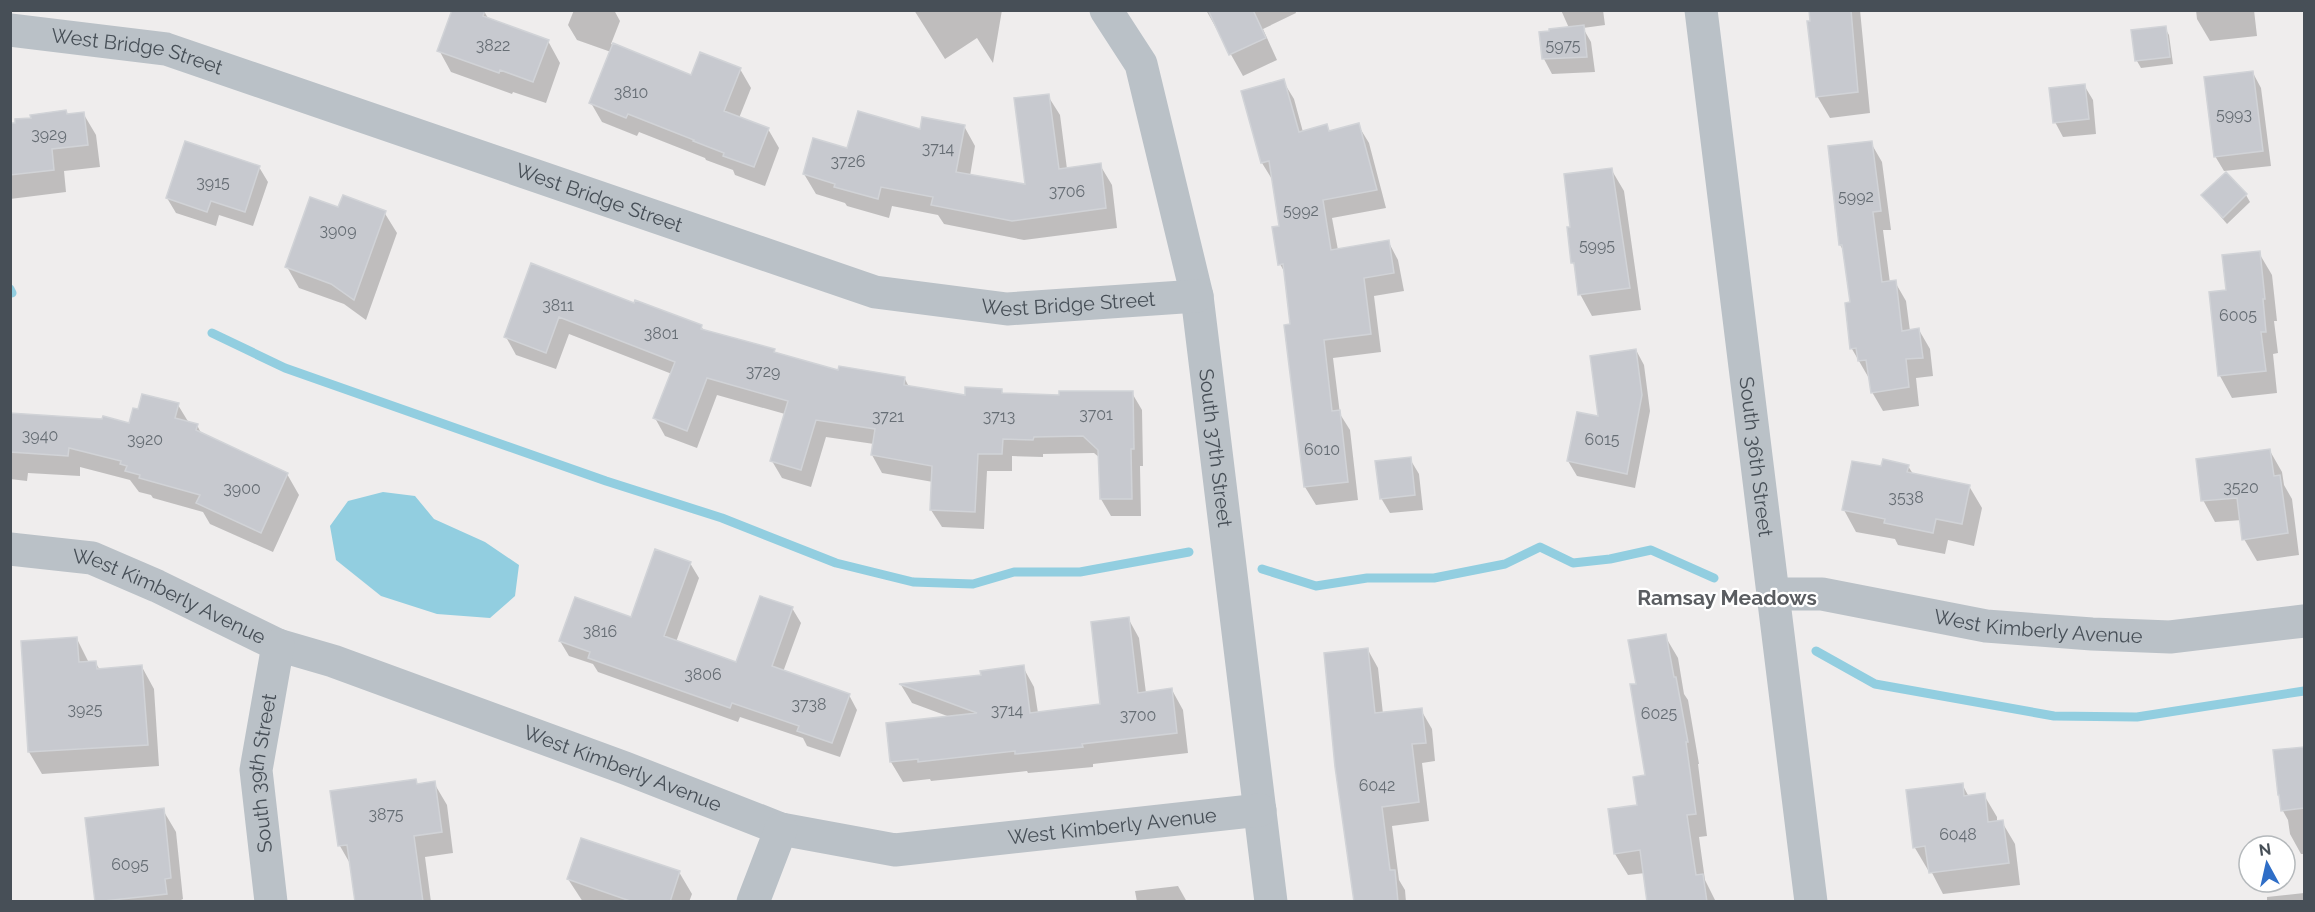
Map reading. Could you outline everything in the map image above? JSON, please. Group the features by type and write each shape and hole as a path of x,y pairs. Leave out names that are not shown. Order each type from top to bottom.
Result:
{"street":[{"name":"South 37th Street","path":"1106,10 1141,64 1197,296 1271,902"},
{"name":"South 36th Street","path":"1701,10 1811,902"},
{"name":"West Bridge Street","path":"10,30 166,49 875,292 1007,309 1197,296"},
{"name":"West Kimberly Avenue","path":"10,549 92,558 157,586 278,645 333,662 614,764 781,829 895,850 1260,810"},
{"name":"West Kimberly Avenue","path":"1773,594 1822,594 1986,626 2092,634 2170,637 2304,621"},
{"name":"South 39th Street","path":"271,902 256,770 278,645"},
{"path":"753,902 781,829"}],"water":[{"path":"383,492 415,496 434,519 485,542 519,565 515,596 490,618 437,614 381,596 336,560 330,526 348,501"}],"building":[{"path":"452,10 485,10 483,16 549,40 533,82 500,70 499,73 437,51"},
{"path":"1208,10 1253,10 1266,38 1229,55"},
{"path":"1809,10 1851,10 1858,92 1816,97 1807,21 1810,21"},
{"path":"1584,25 1587,57 1542,59 1539,32"},
{"path":"2166,26 2170,57 2135,61 2131,30"},
{"path":"613,43 691,75 700,52 741,68 724,111 769,128 754,167 723,156 724,153 628,114 626,118 589,103"},
{"path":"2253,71 2263,151 2214,157 2204,77"},
{"path":"1284,79 1299,132 1327,124 1329,131 1359,123 1377,190 1323,200 1331,250 1389,240 1394,273 1364,278 1371,334 1324,340 1332,411 1340,410 1348,482 1304,487 1284,325 1290,324 1283,264 1278,265 1272,227 1279,226 1269,161 1261,163 1241,91"},
{"path":"2085,84 2089,119 2053,123 2049,88"},
{"path":"1049,94 1059,169 1101,163 1106,208 1012,221 931,205 933,197 881,187 878,199 834,187 835,184 803,174 813,138 847,148 858,111 920,129 922,117 965,125 956,172 1025,184 1014,98"},
{"path":"66,110 67,114 84,112 88,145 52,149 54,170 10,175 10,123 15,123 15,119 31,118 30,115"},
{"path":"185,141 260,166 245,212 211,201 207,212 166,198"},
{"path":"1872,141 1881,211 1873,212 1882,282 1896,280 1902,331 1919,328 1923,358 1906,359 1909,387 1871,393 1866,360 1858,361 1856,348 1850,349 1845,303 1850,302 1842,245 1839,245 1828,146"},
{"path":"1612,168 1630,288 1578,295 1574,263 1571,263 1567,227 1570,227 1564,174"},
{"path":"2226,172 2247,194 2223,218 2201,195"},
{"path":"343,195 386,211 354,300 331,284 285,267 310,197 338,207"},
{"path":"2260,251 2266,332 2261,332 2266,371 2218,376 2209,292 2226,290 2222,255"},
{"path":"531,263 634,303 635,300 702,325 701,329 775,349 774,352 838,370 839,366 905,377 904,385 965,395 965,387 1002,389 1002,393 1059,395 1059,391 1133,391 1132,499 1100,499 1098,450 1083,436 1034,437 1033,440 1003,439 1002,454 978,454 975,512 930,510 932,466 871,455 875,429 816,420 801,470 770,461 788,401 707,378 687,431 653,418 675,362 559,317 546,353 504,337"},
{"path":"1636,349 1642,395 1627,474 1567,461 1577,412 1598,416 1590,356"},
{"path":"142,394 179,403 175,418 198,424 196,430 288,473 261,533 196,503 200,495 139,478 140,475 125,471 127,466 120,464 121,461 69,448 68,456 10,452 10,413 102,419 103,416 129,423 133,408 138,409"},
{"path":"2270,449 2274,476 2280,475 2288,533 2242,540 2237,498 2201,501 2196,459"},
{"path":"1411,457 1415,495 1380,499 1375,461"},
{"path":"1883,459 1909,465 1907,472 1970,485 1962,524 1936,519 1933,533 1884,523 1885,519 1842,510 1852,461 1881,466"},
{"path":"655,549 691,562 664,636 736,662 760,596 793,607 772,666 850,694 832,743 797,731 799,726 732,703 730,708 588,658 590,652 559,641 575,597 631,617"},
{"path":"1129,617 1138,693 1172,688 1177,733 1015,754 1015,751 918,762 918,759 890,762 886,723 977,713 899,684 981,675 980,671 1024,665 1030,713 1100,704 1091,622"},
{"path":"1666,634 1688,742 1686,742 1696,814 1687,815 1696,875 1703,874 1707,902 1647,902 1640,850 1614,854 1608,809 1637,805 1633,777 1645,775 1630,684 1636,684 1628,640"},
{"path":"77,637 79,662 96,661 97,669 142,665 148,745 28,752 21,641"},
{"path":"1368,648 1375,713 1422,708 1426,743 1412,744 1419,802 1382,807 1390,870 1395,870 1398,902 1354,902 1335,767 1324,653"},
{"path":"2304,747 2304,808 2281,811 2273,750"},
{"path":"416,779 417,784 435,781 442,832 414,836 423,902 355,902 347,845 338,846 330,791"},
{"path":"1963,783 1964,796 1985,793 1988,822 2003,820 2009,863 1929,873 1925,846 1913,848 1906,790"},
{"path":"164,808 171,878 165,879 167,894 95,902 85,818"},
{"path":"581,838 680,871 670,902 633,902 567,879"}],"waterway":[{"path":"10,289 12,293"},
{"path":"212,333 285,368 606,481 722,518 836,563 913,582 973,584 1014,572 1080,572 1189,552"},
{"path":"1262,569 1316,586 1367,578 1434,578 1505,564 1540,547 1573,563 1610,559 1651,550 1714,578"},
{"path":"1816,651 1875,684 2054,716 2137,717 2304,691"}],"district":[{"name":"Ramsay Meadows","path":"1727,597"}]}
